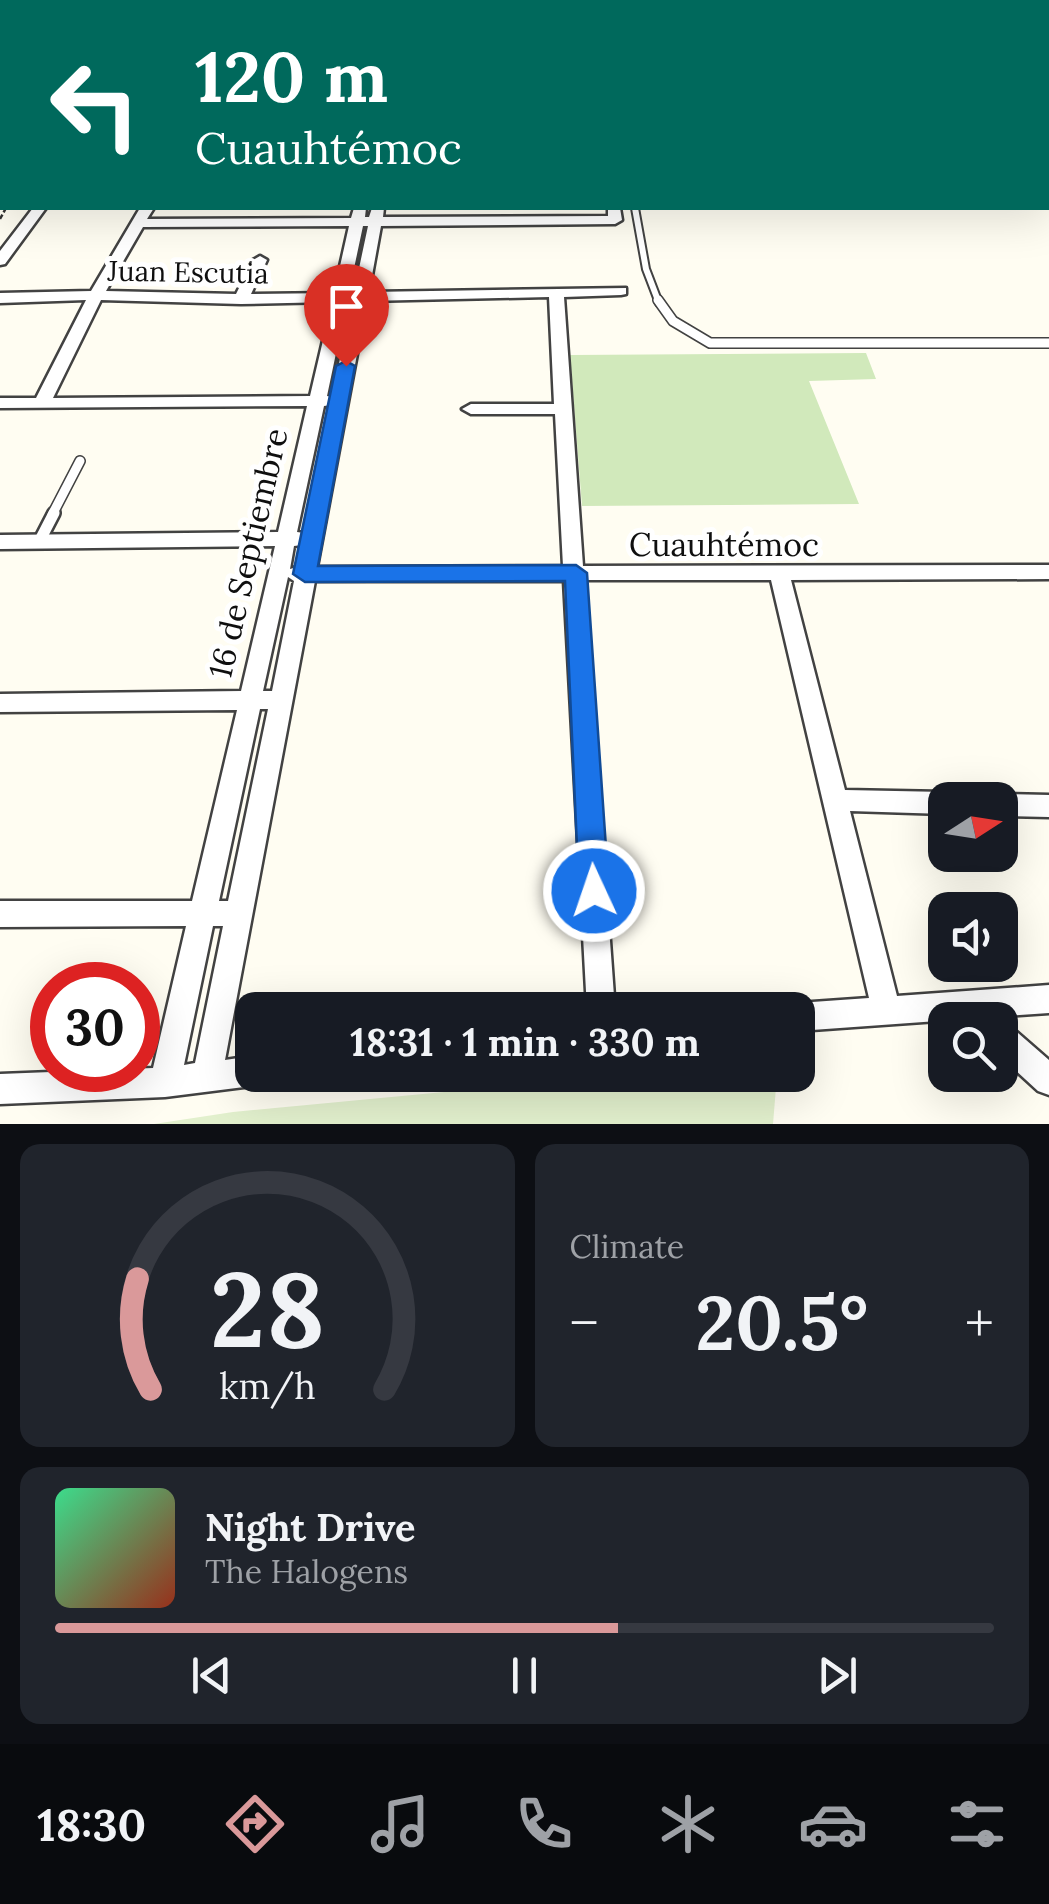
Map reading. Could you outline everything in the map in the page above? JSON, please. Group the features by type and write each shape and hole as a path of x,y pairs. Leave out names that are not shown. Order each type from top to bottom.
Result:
{"street":[{"path":"0,261 38,210"},
{"path":"42,403 96,295 146,210"},
{"path":"138,223 368,214 614,214"},
{"name":"16 de Septiembre","path":"165,1082 287,539 328,401 368,214"},
{"path":"241,299 260,260"},
{"name":"Juan Escutia","path":"0,298 96,295 241,299 622,291"},
{"path":"556,294 600,992"},
{"path":"0,403 328,401"},
{"name":"16 de Septiembre","path":"207,1075 312,538 328,401"},
{"path":"471,409 564,409"},
{"path":"0,542 312,538"},
{"name":"Cuauhtémoc","path":"279,574 1049,572"},
{"path":"780,574 886,1009"},
{"path":"0,703 280,700"},
{"path":"836,800 928,803"},
{"path":"1018,805 1049,806"},
{"path":"0,914 239,913"},
{"path":"1018,1005 1049,999"},
{"path":"815,1015 886,1009 928,1011"},
{"path":"1018,1052 1049,1080"},
{"path":"0,1089 165,1082 235,1072"}],"lane":[{"path":"635,210 652,296 673,322 699,340 1049,343"},
{"path":"39,542 80,461"}],"green space":[{"path":"866,353 876,379 809,381 859,504 582,506 570,355"},
{"path":"444,1092 776,1092 773,1124 154,1124 233,1112"}],"route":[{"path":"346,366 305,574 576,573 594,891"}]}
